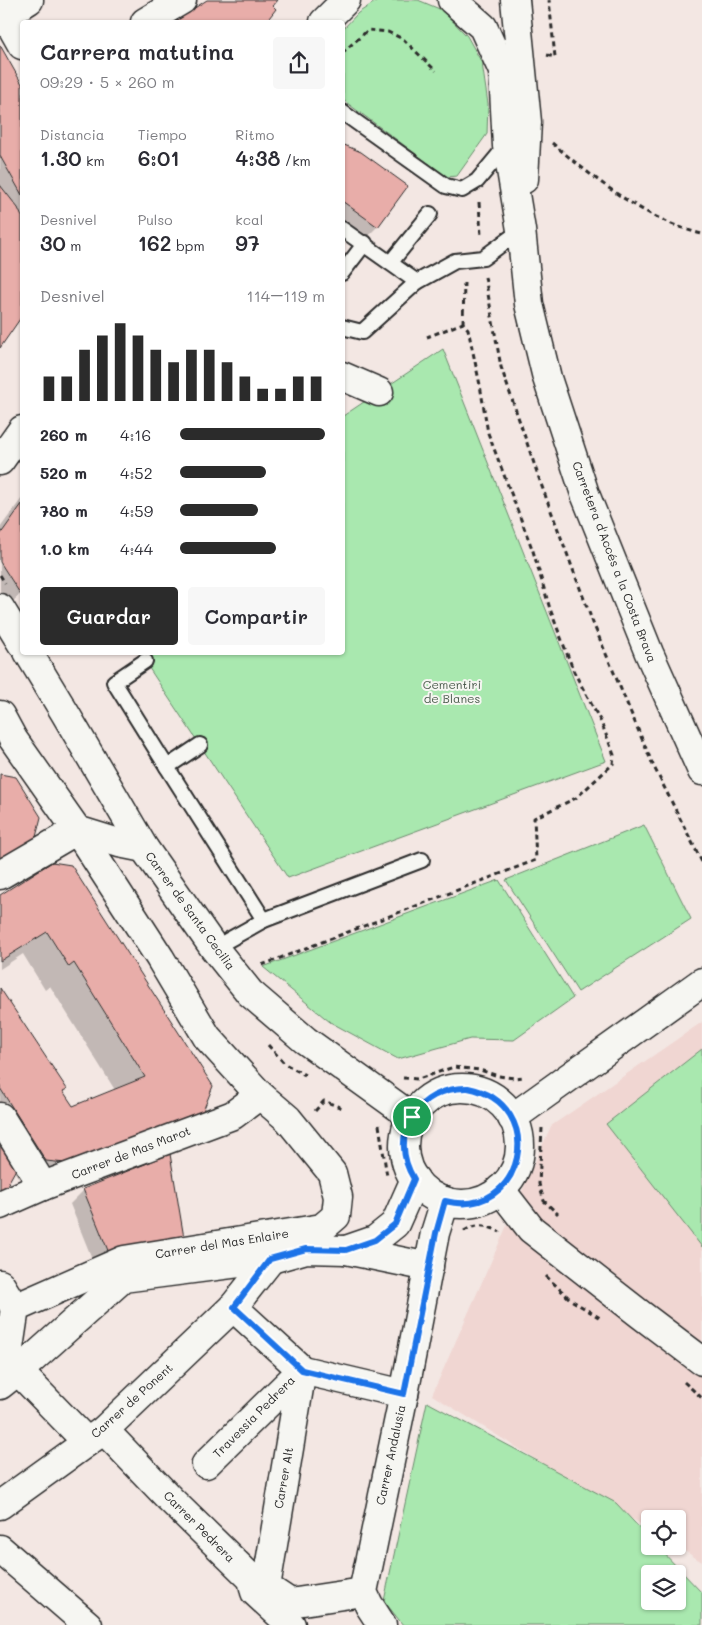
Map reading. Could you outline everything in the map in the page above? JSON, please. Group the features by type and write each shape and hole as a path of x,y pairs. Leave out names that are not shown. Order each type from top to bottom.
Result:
{"street":[{"path":"20,41 3,10 29,0"},
{"path":"148,20 182,0"},
{"path":"314,20 319,0"},
{"path":"326,20 346,0"},
{"name":"Carretera d'Accés a la Costa Brava","path":"452,0 483,27 503,71 507,146 521,230 529,304 548,378 584,494 648,653 702,771"},
{"name":"Carretera d'Accés a la Costa Brava","path":"515,0 527,122 521,230"},
{"path":"345,377 379,392"},
{"path":"0,461 20,433"},
{"path":"0,608 20,641"},
{"name":"Carrer de Santa Cecilia","path":"30,655 144,848 214,948 250,993 305,1040 412,1117"},
{"path":"0,715 7,744 77,830 160,958 207,1037 260,1095"},
{"path":"0,875 77,830 119,843 144,848"},
{"path":"512,1118 702,982"},
{"path":"461,1088 476,1090 490,1095 501,1104 512,1118 518,1136 518,1158 510,1177 500,1189 487,1198 458,1204 445,1201 431,1195 414,1179 404,1152 405,1137 412,1117 419,1107 433,1096 446,1090 461,1088"},
{"name":"Carrer de Mas Marot","path":"0,1205 43,1186 233,1115 260,1095"},
{"name":"Carrer del Mas Enlaire","path":"15,1308 124,1260 322,1228 336,1216 338,1197 332,1173 288,1119 260,1095"},
{"path":"0,1116 43,1186"},
{"name":"Carrer del Mas Enlaire","path":"346,1250 375,1240 395,1224 414,1179"},
{"path":"500,1189 531,1229 702,1361"},
{"name":"Carrer Andalusia","path":"363,1592 436,1233 445,1201"},
{"name":"Carrer del Mas Enlaire","path":"6,1371 123,1278 270,1259 306,1249 346,1250 429,1267"},
{"name":"Carrer de Ponent","path":"0,1505 96,1436 234,1307 270,1259"},
{"path":"0,1284 15,1308 6,1371"},
{"path":"234,1307 302,1370 404,1394"},
{"name":"Travessia Pedrera","path":"206,1464 302,1370"},
{"name":"Carrer Alt","path":"302,1370 266,1587 290,1603 363,1592"},
{"name":"Carrer Pedrera","path":"6,1371 96,1436 170,1499 252,1579 255,1592 291,1625"},
{"path":"0,1549 88,1625"},
{"path":"363,1592 369,1606 382,1625"}],"lane":[{"path":"345,114 446,186 462,190 477,182 507,146"},
{"path":"391,262 430,214"},
{"path":"345,328 362,332 417,282 455,261 483,258 521,230"},
{"path":"345,231 417,282"},
{"path":"345,269 365,244"},
{"path":"144,661 114,682 264,920"},
{"path":"167,767 200,745"},
{"path":"214,948 264,920 422,860"}],"path":[{"path":"547,55 555,57 549,0"},
{"path":"345,50 368,30 388,32 403,39 436,71"},
{"path":"527,122 578,165 640,208 684,229 702,234"},
{"path":"477,182 483,258 501,367 541,484 593,623 653,765 702,862"},
{"path":"261,965 536,860 534,818 576,798 613,764 614,755 601,722 574,672 550,609 533,551 488,433 468,328 463,323 464,283"},
{"path":"427,337 463,323"},
{"path":"399,1078 418,1078 454,1067 480,1070 498,1076 514,1078 531,1077"}],"shaded area":[{"path":"702,1022 702,1562 686,1552 686,1510 641,1510 641,1524 432,1395 551,1126"}],"green space":[{"path":"378,0 418,0 442,10 467,36 482,63 488,104 487,134 457,176 447,177 345,101 345,27 358,13"},
{"name":"Cementiri de Blanes","path":"443,349 606,761 288,878 140,655 345,655 345,415"},
{"path":"644,825 691,919 578,992 506,880"},
{"path":"499,880 573,998 514,1040 470,1039 398,1059 330,1022 263,967"},
{"path":"702,1049 702,1247 606,1124"},
{"path":"427,1402 616,1503 641,1529 641,1555 666,1555 675,1565 641,1565 641,1610 686,1610 686,1576 702,1593 702,1625 403,1625 384,1601"}],"building":[{"path":"207,0 278,0 273,6 276,9 268,20 176,20"},
{"path":"0,45 20,80 20,191 0,156"},
{"path":"345,145 361,152 408,186 378,227 345,203"},
{"path":"0,185 20,212 20,319 0,348"},
{"path":"20,507 20,593 0,562 0,535"},
{"path":"0,774 16,777 41,817 36,837 0,861"},
{"path":"52,862 71,865 213,1086 203,1111 65,1163 46,1161 0,1088 0,988 67,1089 63,1091 73,1106 145,1077 74,963 69,967 47,932 0,961 0,895"},
{"path":"0,1143 16,1169 6,1187 0,1190"},
{"path":"170,1154 184,1238 109,1253 83,1189"}],"route":[{"path":"468,1088 483,1092 496,1099 514,1122 518,1136 519,1151 509,1179 493,1194 480,1201 458,1204 445,1201 436,1233 404,1394 302,1370 234,1307 270,1259 306,1249 346,1250 375,1240 395,1224 414,1179 404,1152 405,1137 412,1117 416,1110 427,1100 446,1090 468,1088"}]}
